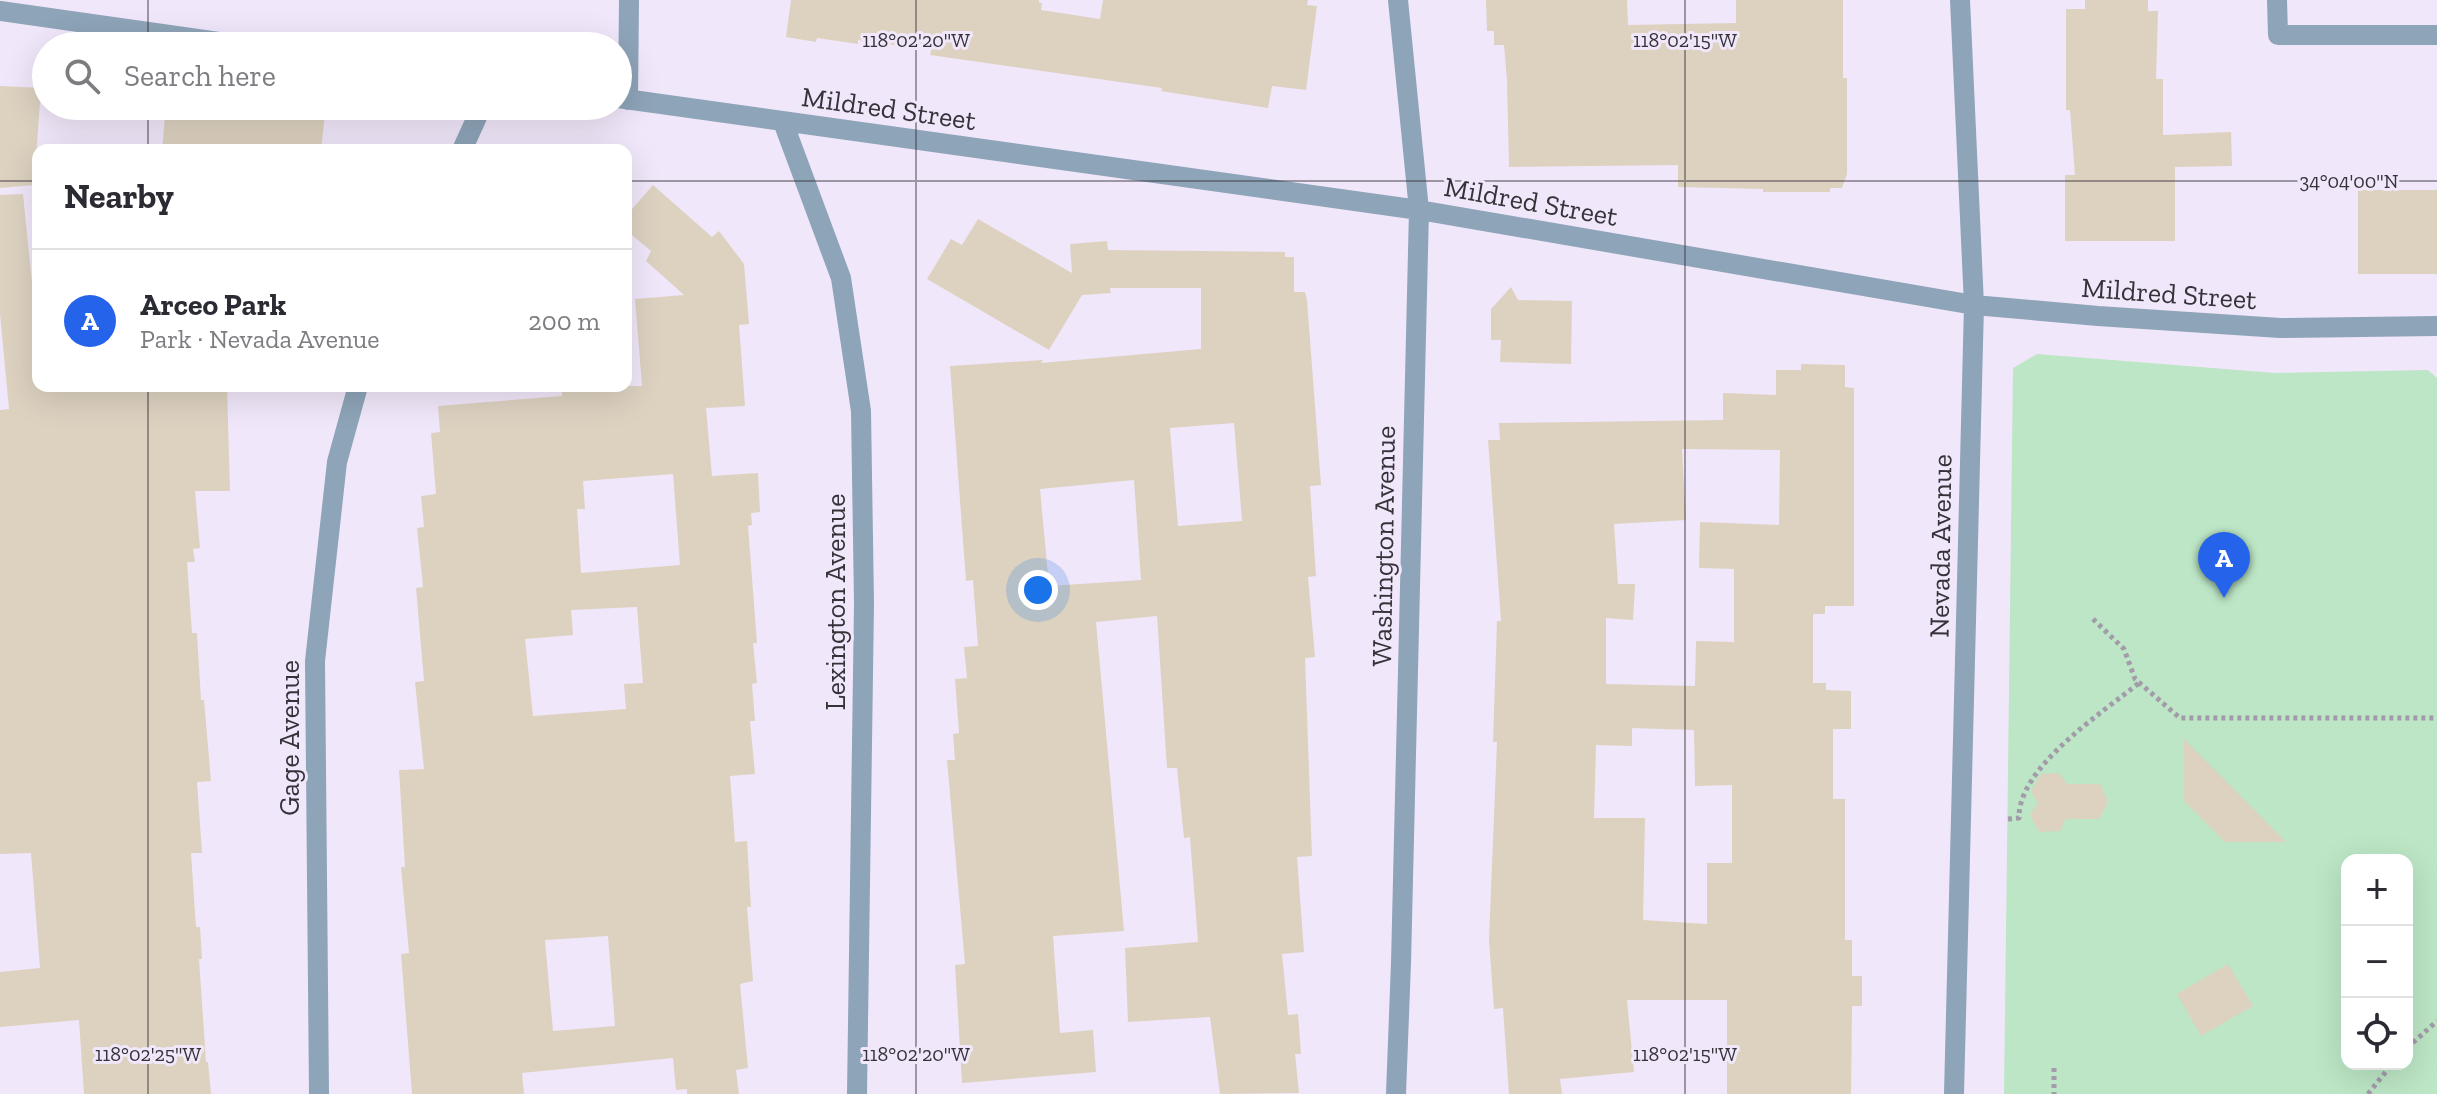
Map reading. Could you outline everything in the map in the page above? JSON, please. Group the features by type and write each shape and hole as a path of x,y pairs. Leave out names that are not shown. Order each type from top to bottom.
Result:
{"street":[{"path":"627,32 629,0"},
{"name":"Washington Avenue","path":"1396,1094 1419,210 1398,0"},
{"name":"Nevada Avenue","path":"1954,1094 1974,305 1960,0"},
{"path":"2277,0 2278,35 2437,35"},
{"path":"0,11 148,32"},
{"name":"Mildred Street","path":"632,100 1419,210 1974,305 2280,328 2437,326"},
{"path":"465,144 476,120"},
{"name":"Lexington Avenue","path":"783,122 841,278 861,411 864,603 857,1094"},
{"name":"Gage Avenue","path":"319,1094 315,661 337,462 356,392"}],"path":[{"path":"2093,619 2124,649 2135,679 2180,718 2437,718"},
{"path":"2008,819 2019,818 2019,802 2051,753 2139,683"},
{"path":"2413,1043 2437,1021"},
{"path":"2054,1068 2054,1094"},
{"path":"2368,1094 2387,1070"}],"green space":[{"path":"2037,354 2275,373 2428,370 2437,378 2437,1094 2004,1094 2013,368"}],"building":[{"path":"791,0 1039,0 1041,10 1100,19 1103,0 1308,0 1307,5 1317,6 1306,90 1272,86 1268,108 1161,91 1162,88 930,55 931,50 858,40 858,44 786,37"},
{"path":"1486,0 1627,0 1628,25 1736,23 1736,0 1843,0 1847,174 1842,188 1830,188 1830,192 1763,192 1763,189 1678,187 1678,165 1509,167 1504,45 1494,45 1494,31 1487,31"},
{"path":"2085,0 2148,0 2148,11 2158,11 2156,79 2163,79 2163,135 2231,132 2232,166 2175,167 2175,241 2065,241 2065,175 2075,175 2070,110 2066,110 2066,9 2085,9"},
{"path":"0,86 32,88 32,120 39,120 37,144 32,144 32,185 0,188"},
{"path":"165,120 324,120 322,144 163,144"},
{"path":"653,185 712,237 719,231 744,264 749,324 739,325 745,406 706,408 712,476 758,473 760,512 751,513 752,525 748,526 757,643 753,643 757,683 752,684 755,721 750,721 755,774 730,776 735,842 747,841 751,907 747,907 753,981 740,984 748,1068 736,1070 739,1094 687,1094 687,1089 676,1090 673,1058 522,1073 524,1094 412,1094 401,954 409,953 401,867 405,867 399,770 424,769 415,682 424,681 416,588 423,587 417,528 424,527 421,496 436,494 431,433 440,432 438,406 562,396 562,392 632,392 632,386 642,386 635,299 684,295 646,261 651,251 632,235 632,209","holes":["673,474 680,565 581,573 577,509 585,509 583,481","637,607 643,683 624,684 626,709 533,716 525,639 573,635 571,610","608,936 615,1026 553,1031 545,940"]},
{"path":"2358,190 2437,190 2437,274 2358,274"},
{"path":"23,194 32,283 32,392 227,392 230,491 195,491 200,548 193,549 195,562 187,562 192,633 197,633 211,781 197,782 202,853 191,853 196,927 200,927 202,959 199,959 211,1094 84,1094 79,1020 0,1027 0,972 40,968 31,853 0,854 0,410 9,409 0,314 0,195"},
{"path":"978,219 1072,273 1070,244 1107,241 1108,250 1285,252 1285,257 1294,257 1294,292 1305,292 1307,300 1321,485 1310,486 1316,576 1308,577 1315,657 1305,658 1312,856 1297,857 1304,952 1282,954 1288,1015 1298,1014 1301,1054 1295,1054 1299,1093 1220,1094 1210,1017 1128,1022 1125,948 1198,942 1190,837 1184,838 1177,768 1167,768 1157,616 1096,622 1124,931 1053,936 1060,1033 1093,1030 1096,1072 962,1083 955,965 965,964 947,760 955,760 953,734 959,733 955,679 967,678 964,647 978,646 973,580 966,581 950,366 1043,360 1041,363 1201,349 1201,288 1110,288 1111,293 1082,295 1049,350 927,279 951,239 962,245","holes":["1234,423 1242,521 1178,526 1170,428","1134,480 1141,580 1049,586 1040,489"]},
{"path":"1511,287 1518,300 1572,301 1571,364 1500,362 1501,340 1491,340 1491,309"},
{"path":"1801,364 1845,365 1845,387 1854,388 1854,606 1825,606 1825,614 1813,614 1813,683 1826,683 1826,690 1851,691 1851,729 1833,729 1833,799 1845,799 1845,940 1852,940 1852,976 1862,976 1862,1006 1852,1006 1851,1094 1727,1094 1727,1000 1627,1000 1634,1072 1560,1079 1562,1094 1509,1094 1503,1008 1494,1009 1489,940 1497,742 1493,742 1497,621 1501,621 1488,440 1500,440 1499,423 1723,420 1723,393 1776,395 1776,370 1801,370","holes":["1682,449 1780,450 1779,525 1700,522 1699,568 1734,569 1734,642 1696,641 1695,686 1606,684 1606,618 1633,620 1635,584 1618,584 1614,524 1686,520","1632,728 1694,730 1695,786 1732,785 1732,863 1707,863 1707,924 1643,920 1645,818 1594,818 1596,745 1632,746"]},
{"path":"2184,739 2286,842 2225,842 2184,801"},
{"path":"2059,773 2067,784 2100,784 2108,802 2099,819 2066,819 2060,831 2039,832 2030,815 2038,803 2031,791 2041,774"},
{"path":"2228,964 2253,1006 2201,1036 2177,994"}],"place":[{"name":"Arceo Park","path":"2224,598"}]}
